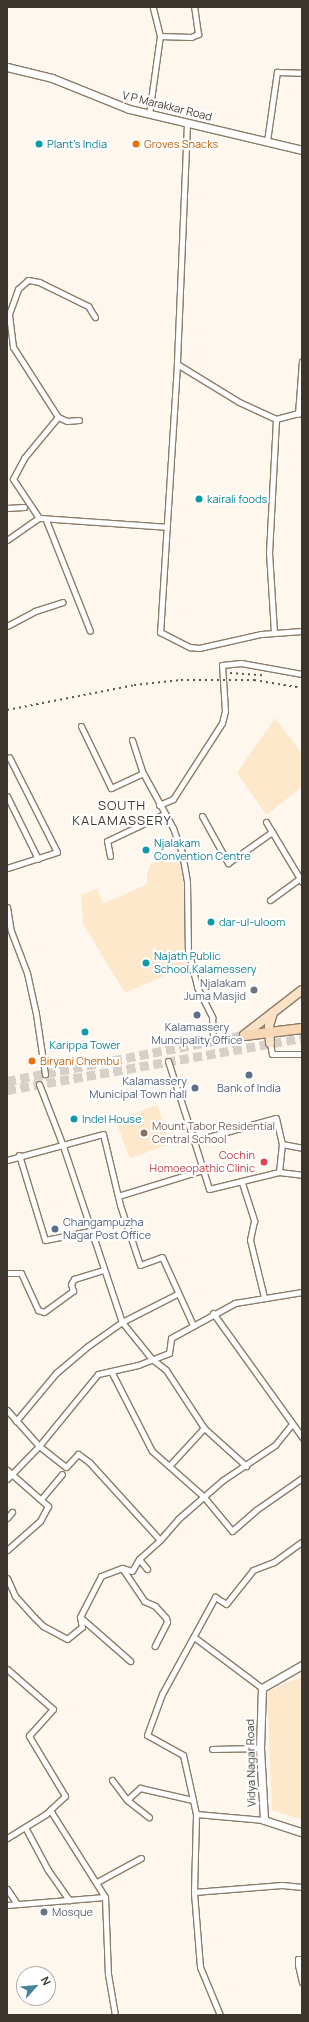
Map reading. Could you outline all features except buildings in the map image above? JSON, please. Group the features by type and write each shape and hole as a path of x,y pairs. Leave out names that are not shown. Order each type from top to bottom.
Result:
{"highway":[{"path":"244,1035 302,1028"}],"main road":[{"path":"244,1035 302,990"},
{"path":"270,1043 273,1012"}],"street":[{"path":"149,114 160,36 153,7"},
{"path":"160,36 191,37 198,34 194,7"},
{"name":"V P Marakkar Road","path":"7,66 52,78 129,109 302,150"},
{"path":"267,141 277,72 302,73"},
{"path":"187,123 177,364 160,632 190,647 200,648 274,632 302,631"},
{"path":"79,420 67,421 58,417 13,347 9,322 13,301 23,282 28,280 39,282 88,306 95,317"},
{"path":"177,364 239,402 276,419 300,413 302,361"},
{"path":"58,417 24,458 13,479 39,518 46,520 167,527"},
{"path":"274,632 269,553 276,419"},
{"path":"7,508 24,507"},
{"path":"7,540 39,518"},
{"path":"46,520 90,631"},
{"path":"7,626 35,611 63,602"},
{"path":"159,805 173,799 222,724 225,711 222,664 241,663 302,674"},
{"path":"81,726 111,788 143,773"},
{"path":"132,740 143,773 159,805 173,828 182,853 187,882 188,950 197,987 212,1017 213,1039"},
{"path":"7,868 57,852 9,757"},
{"path":"7,796 38,859"},
{"path":"110,856 107,841 164,814"},
{"path":"202,816 228,863 272,832"},
{"path":"266,822 301,880 270,900"},
{"path":"7,907 11,931 26,973 34,1007 45,1074"},
{"path":"270,1043 272,1054 302,1054"},
{"path":"168,1060 209,1189 242,1183 279,1172 302,1175"},
{"path":"38,1084 63,1146 90,1231 122,1322 152,1359 166,1370 204,1428 246,1466"},
{"path":"194,1141 276,1118 282,1144 279,1172"},
{"path":"7,1160 19,1155 63,1146 103,1134 118,1196 140,1265 162,1256 177,1294 193,1325"},
{"path":"282,1144 302,1148"},
{"path":"19,1155 44,1240 90,1231"},
{"path":"118,1196 203,1170"},
{"path":"242,1183 254,1221 250,1240 264,1297"},
{"path":"7,1273 21,1273 38,1310 44,1312 72,1291 71,1284 74,1279 104,1270"},
{"path":"7,1479 39,1446 98,1374 169,1353 172,1338 213,1313 235,1303 264,1297 302,1292"},
{"path":"16,1421 56,1373 88,1346 122,1322 177,1294"},
{"path":"213,1313 302,1437"},
{"path":"110,1371 152,1451 204,1497 232,1531 256,1510 302,1478"},
{"path":"7,1410 39,1446 66,1467 78,1454 89,1462 160,1540"},
{"path":"7,1578 15,1596 35,1618 62,1637 70,1638 82,1627 80,1617 101,1576 122,1568 132,1571 139,1559 160,1540 178,1519 223,1480 275,1446 292,1424"},
{"path":"169,1466 204,1428"},
{"path":"7,1470 24,1487 42,1498 48,1506 40,1521 7,1550"},
{"path":"42,1498 62,1474"},
{"path":"7,1518 12,1512"},
{"path":"220,2015 200,1967 194,1892 196,1814 183,1755 147,1735 162,1694 194,1637 214,1597 226,1604 253,1570 274,1562 302,1542"},
{"path":"139,1559 147,1569"},
{"path":"122,1568 144,1602 155,1606 166,1618 167,1622 155,1646"},
{"path":"80,1617 130,1661"},
{"path":"194,1637 262,1688 302,1665"},
{"path":"7,1669 53,1709 29,1736 65,1796 50,1810 7,1838"},
{"name":"Vidya Nagar Road","path":"262,1688 260,1748 264,1820 302,1832"},
{"path":"212,1749 260,1748"},
{"path":"112,1780 127,1800 149,1816"},
{"path":"127,1800 140,1788 193,1800"},
{"path":"50,1810 97,1882 105,1897 108,1974 115,2015"},
{"path":"196,1814 264,1820"},
{"path":"25,1827 48,1870 69,1900"},
{"path":"97,1882 141,1858"},
{"path":"194,1892 282,1885 302,1887"},
{"path":"7,1889 17,1904"},
{"path":"7,1905 105,1897"},
{"path":"302,1959 298,1959 298,1965 302,1983"}],"shaded area":[{"path":"275,718 302,754 302,787 266,815 237,773"},
{"path":"178,851 184,883 185,940 189,965 125,993 83,924 81,895 96,889 104,903 123,895 147,884 147,874 151,864"},
{"name":"Mount Tabor Residential Central School","path":"157,1105 171,1144 130,1159 116,1120"},
{"path":"302,1676 302,1820 272,1810 267,1692"}],"tunnel":[{"path":"7,1081 244,1035"},
{"path":"7,1090 302,1038"}],"railway":[{"path":"230,673 262,675"},
{"path":"7,710 134,685 181,680 254,680 302,688"}],"place":[{"name":"Plant's India","path":"39,144"},
{"name":"Groves Snacks","path":"136,144"},
{"name":"kairali foods","path":"199,499"},
{"name":"Njalakam Convention Centre","path":"146,850"},
{"name":"dar-ul-uloom","path":"211,922"},
{"name":"Najath Public School,Kalamessery","path":"146,963"},
{"name":"Njalakam Juma Masjid","path":"254,990"},
{"name":"Kalamassery Muncipality Office","path":"197,1015"},
{"name":"Karippa Tower","path":"85,1032"},
{"name":"Biryani Chembu","path":"32,1061"},
{"name":"Bank of India","path":"249,1075"},
{"name":"Kalamassery Municipal Town hall","path":"195,1088"},
{"name":"Indel House","path":"74,1119"},
{"name":"Mount Tabor Residential Central School","path":"144,1133"},
{"name":"Cochin Homoeopathic Clinic","path":"264,1162"},
{"name":"Changampuzha Nagar Post Office","path":"55,1229"},
{"name":"Mosque","path":"44,1912"}],"district":[{"name":"SOUTH KALAMASSERY","path":"122,814"}]}
